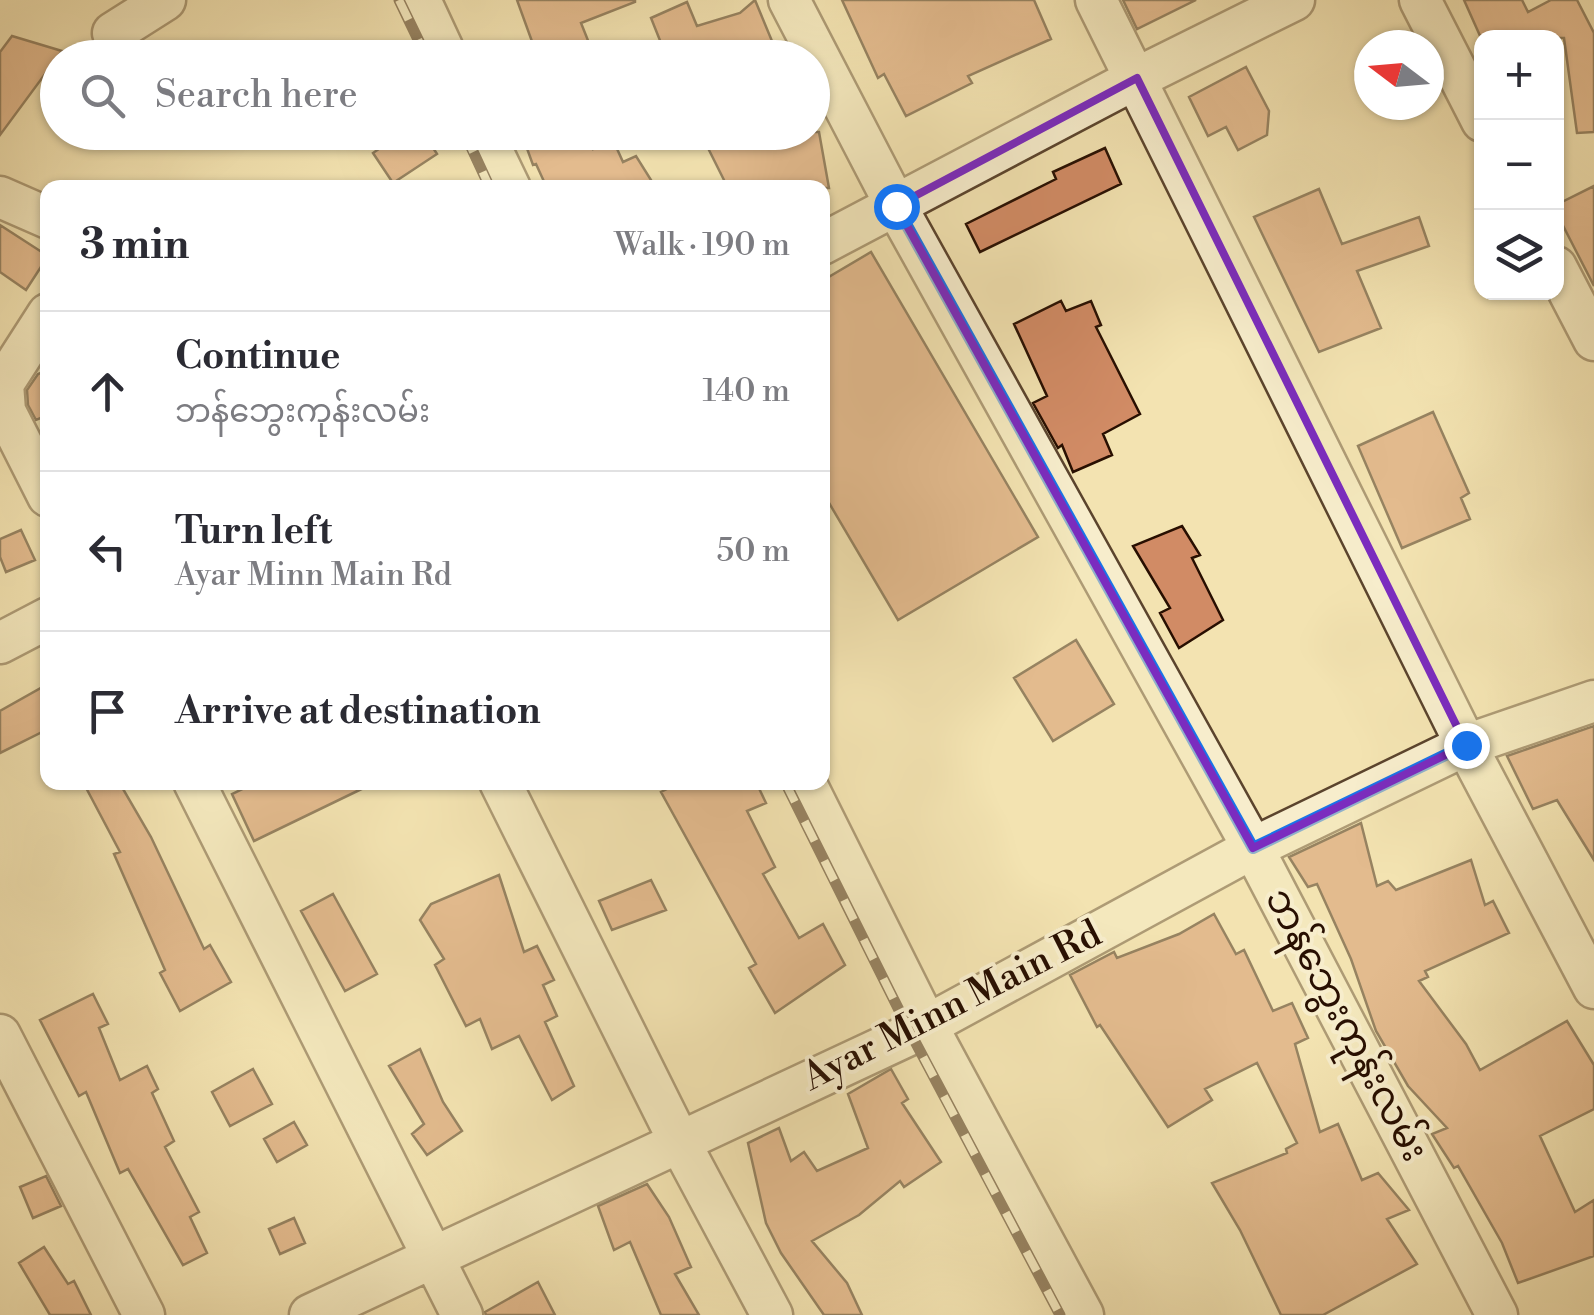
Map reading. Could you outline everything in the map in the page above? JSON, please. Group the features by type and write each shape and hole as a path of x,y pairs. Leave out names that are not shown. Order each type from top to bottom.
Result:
{"street":[{"path":"113,33 164,0"},
{"path":"420,0 439,40"},
{"name":"ဘန်ဘွေးကုန်းလမ်း","path":"789,0 810,40"},
{"path":"1096,0 1466,745 1594,988"},
{"path":"830,240 1294,0"},
{"path":"1420,0 1481,120"},
{"name":"ဘန်ဘွေးကုန်းလမ်း","path":"830,79 896,206 1253,848 1497,1315"},
{"path":"492,150 506,180"},
{"path":"0,197 40,214"},
{"path":"1564,282 1594,340"},
{"path":"40,326 3,384 5,411 40,480"},
{"path":"0,643 40,622"},
{"name":"Ayar Minn Main Rd","path":"310,1315 911,1034 1253,848 1466,745 1594,701"},
{"path":"198,790 462,1315"},
{"path":"504,790 679,1140 772,1315"},
{"path":"809,790 926,1024 1083,1315"},
{"path":"0,1035 144,1315"}],"highlighted area":[{"path":"1137,78 1466,745 1253,848 896,206"}],"building":[{"path":"517,0 635,0 581,23 588,40 531,40"},
{"path":"755,0 772,40 660,40 651,18 687,2 697,26 740,13"},
{"path":"842,0 1034,0 1051,39 968,76 972,83 906,116 884,74 878,78"},
{"path":"1123,0 1196,0 1137,29"},
{"path":"1464,0 1522,0 1528,12 1551,0 1577,0 1594,33 1594,132 1577,133 1564,30 1477,30"},
{"path":"12,36 40,44 40,81 0,135 0,52"},
{"path":"1246,67 1269,111 1267,135 1238,150 1226,127 1208,136 1189,97"},
{"path":"1105,148 1121,184 980,252 966,224 1056,179 1053,172"},
{"path":"434,150 437,154 398,180 391,180 373,153"},
{"path":"528,150 618,150 623,162 636,156 651,180 543,180 536,164 533,165"},
{"path":"709,150 822,150 828,180 724,180"},
{"path":"1594,186 1594,286 1564,228 1564,201"},
{"path":"1319,189 1342,244 1419,217 1429,246 1357,271 1381,328 1319,352 1254,217"},
{"path":"0,225 40,251 40,268 26,290 0,272"},
{"path":"871,252 1038,537 898,620 830,505 830,276"},
{"path":"1061,301 1066,311 1091,301 1101,325 1096,327 1140,414 1103,434 1112,455 1073,472 1062,445 1058,448 1033,403 1047,396 1014,324"},
{"path":"38,374 40,418 36,420 28,405 27,390"},
{"path":"1433,412 1469,493 1461,498 1470,519 1402,548 1358,446"},
{"path":"1182,526 1200,555 1192,558 1223,620 1179,648 1160,613 1170,608 1133,546"},
{"path":"21,530 35,560 6,572 0,557 0,539"},
{"path":"1076,640 1114,704 1053,741 1014,678"},
{"path":"40,688 40,733 0,753 0,711"},
{"path":"1594,726 1594,860 1557,800 1533,809 1507,756"},
{"path":"87,790 124,790 151,837 204,949 210,945 231,982 180,1011 160,973 165,970 114,854 120,852"},
{"path":"240,790 359,790 254,841 232,794"},
{"path":"760,790 766,803 747,811 775,867 763,874 799,938 823,924 845,965 775,1013 749,968 756,964 661,792"},
{"path":"1361,823 1377,886 1388,881 1396,890 1471,860 1485,905 1493,901 1509,933 1425,971 1428,977 1419,981 1466,1044 1480,1070 1567,1021 1594,1065 1594,1109 1540,1136 1575,1212 1594,1200 1594,1256 1518,1283 1502,1243 1458,1166 1454,1168 1432,1134 1447,1128 1408,1086 1376,1031 1351,959 1317,884 1308,887 1289,857"},
{"path":"499,875 524,952 537,946 554,980 543,985 557,1016 545,1022 574,1086 552,1100 519,1036 492,1049 480,1019 466,1026 435,965 444,959 420,920 431,904"},
{"path":"651,880 666,910 612,930 599,901"},
{"path":"333,894 377,974 345,991 301,911"},
{"path":"1214,914 1236,954 1244,950 1273,1011 1292,1003 1308,1038 1295,1044 1320,1132 1338,1124 1362,1180 1378,1173 1409,1210 1387,1219 1417,1264 1323,1315 1281,1315 1240,1230 1212,1183 1287,1153 1286,1149 1297,1143 1257,1063 1205,1089 1212,1100 1168,1127 1100,1025 1097,1027 1070,975 1114,952 1117,958 1179,934"},
{"path":"93,994 108,1024 99,1028 120,1080 147,1066 158,1089 152,1093 174,1141 165,1147 199,1212 190,1217 207,1253 183,1265 128,1169 120,1173 86,1092 79,1096 40,1020"},
{"path":"420,1049 443,1102 462,1131 427,1155 412,1134 424,1124 389,1066"},
{"path":"253,1069 272,1104 230,1126 212,1092"},
{"path":"891,1069 908,1099 902,1103 941,1162 904,1187 900,1181 859,1215 812,1241 847,1283 862,1315 824,1315 781,1253 766,1223 748,1143 779,1128 791,1161 804,1152 817,1171 868,1148 848,1094"},
{"path":"294,1122 307,1145 277,1162 264,1139"},
{"path":"46,1176 61,1206 33,1218 20,1187"},
{"path":"647,1184 669,1217 691,1267 675,1274 699,1315 661,1315 630,1242 614,1250 598,1206"},
{"path":"294,1218 305,1243 280,1254 269,1229"},
{"path":"44,1247 68,1284 74,1281 91,1315 50,1315 19,1263"},
{"path":"538,1282 555,1315 486,1315 485,1312"}],"railway":[{"path":"399,0 418,40"},
{"path":"472,150 486,180"},
{"path":"789,790 911,1034 1060,1315"}],"route":[{"path":"896,206 1253,848 1466,745"}]}
